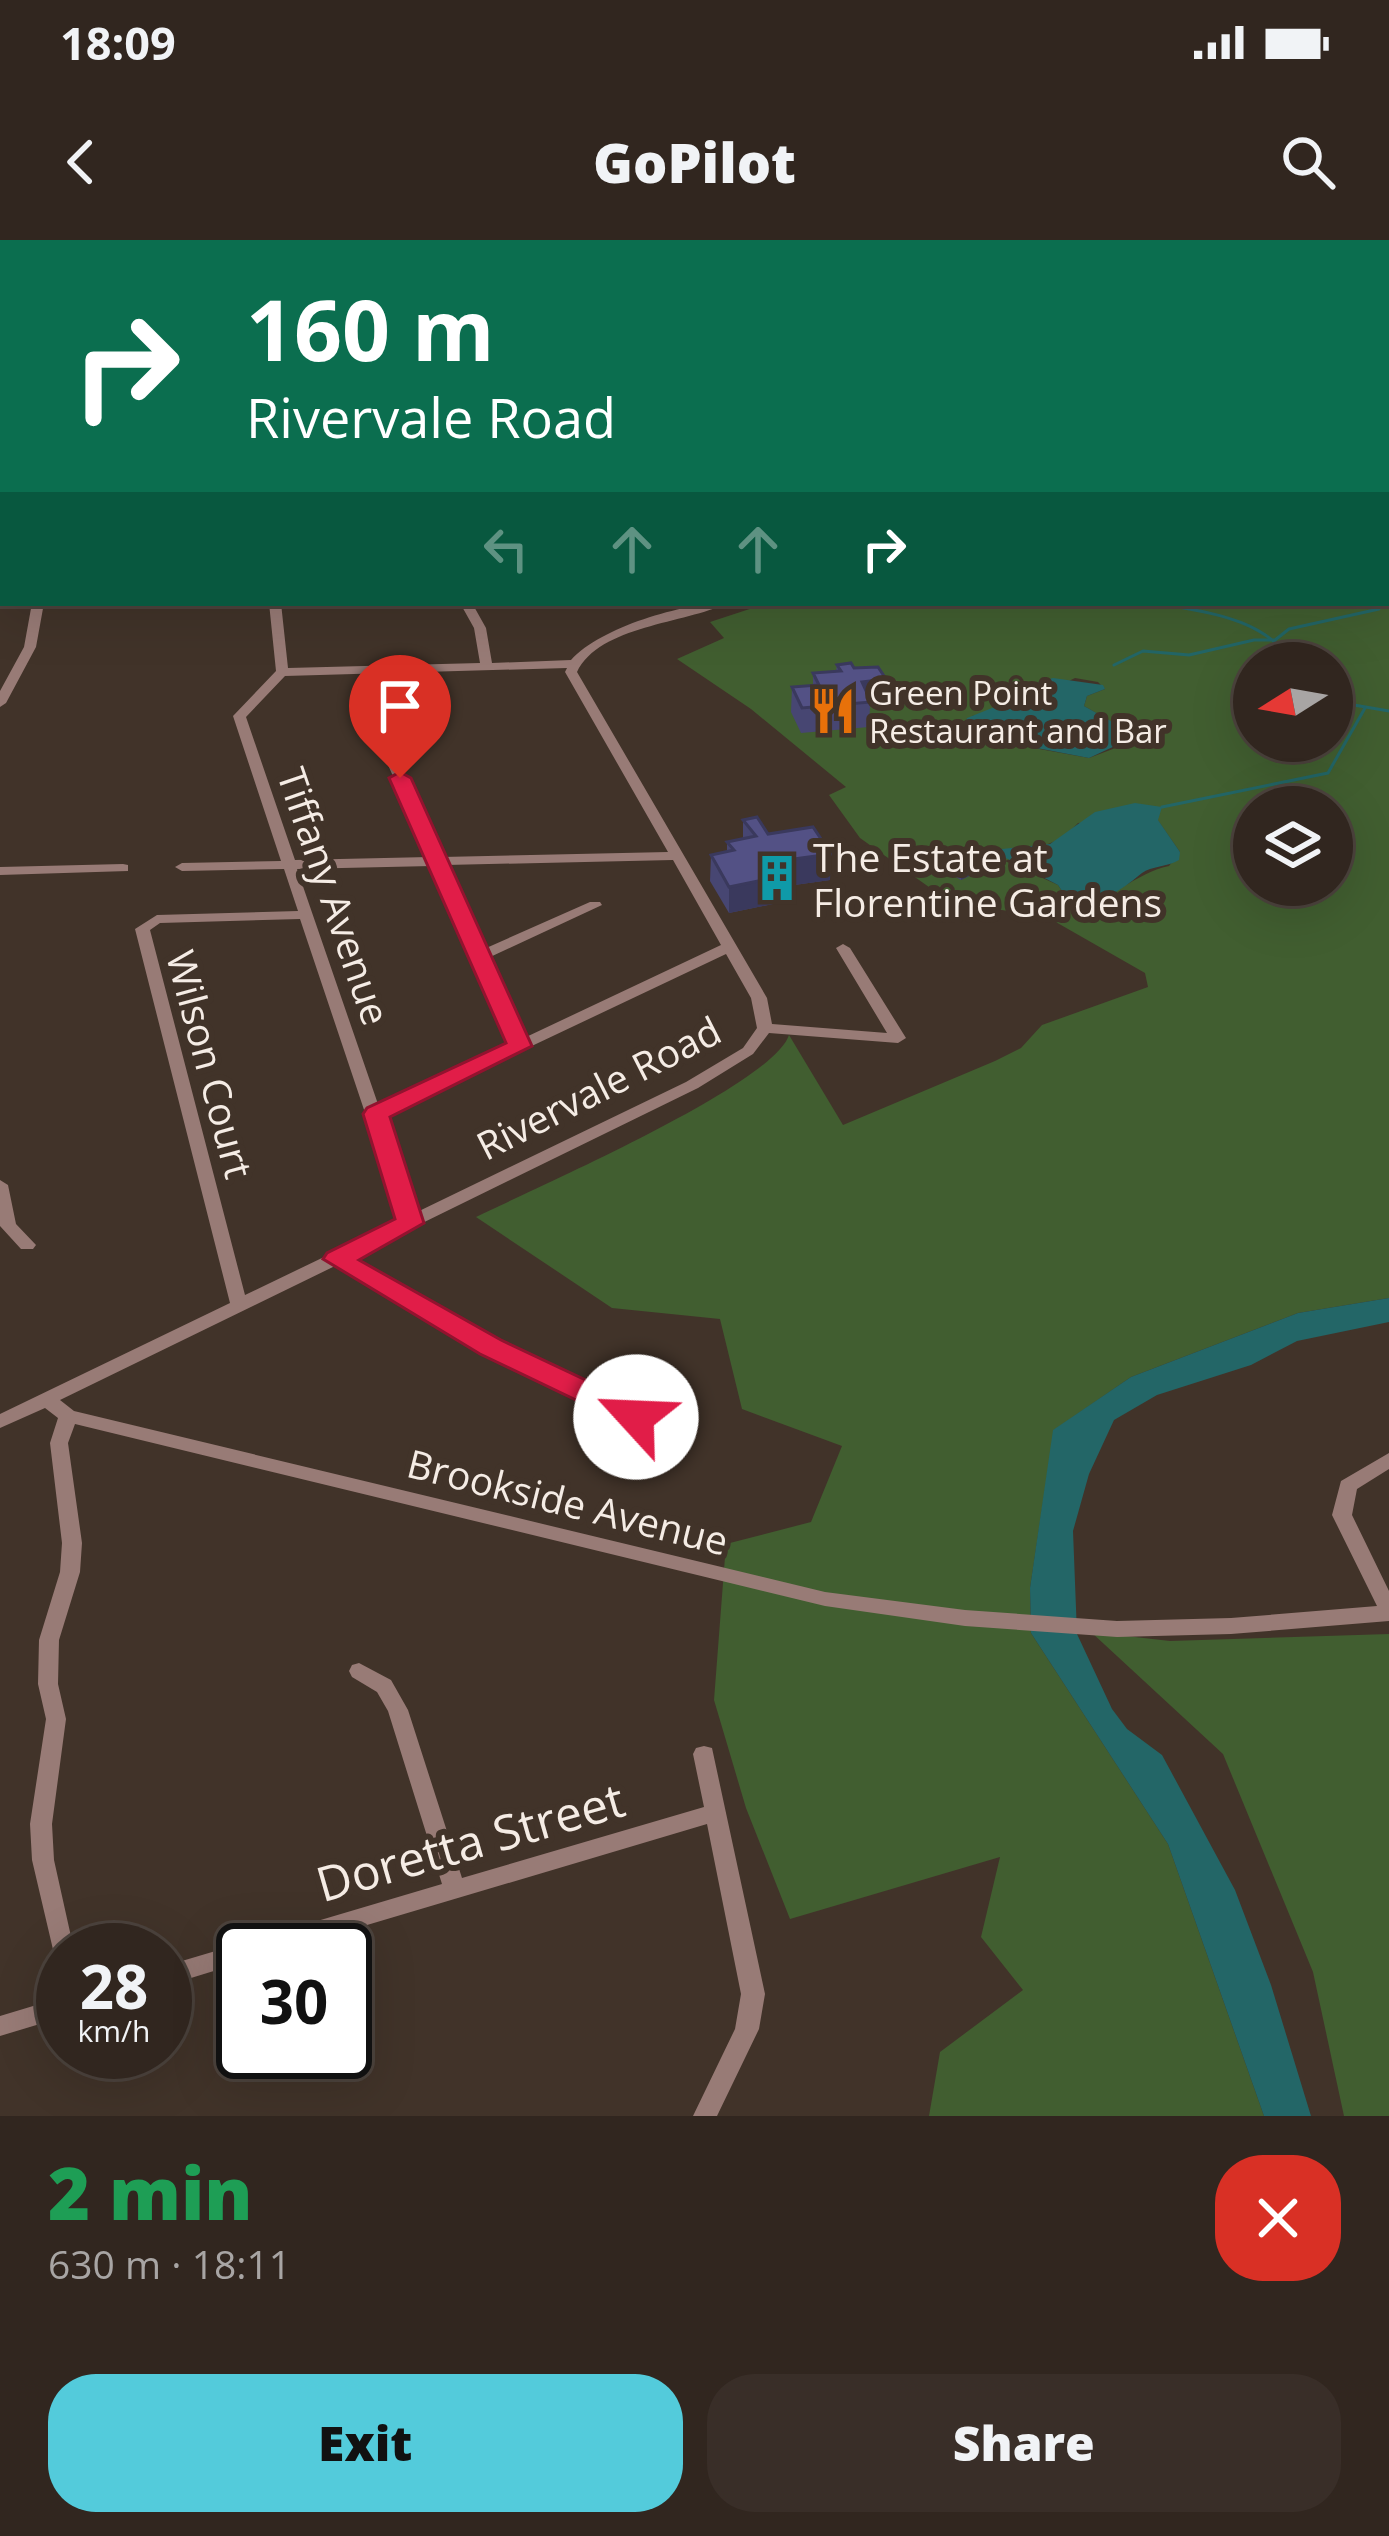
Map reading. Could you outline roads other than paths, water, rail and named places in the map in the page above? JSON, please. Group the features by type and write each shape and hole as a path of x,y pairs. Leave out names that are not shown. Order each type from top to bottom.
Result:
{"street":[{"path":"0,703 30,647 37,606"},
{"path":"275,606 282,672 572,664 598,642 712,606"},
{"path":"468,606 480,628 486,663"},
{"name":"Rivervale Road","path":"0,1422 692,1085 748,1051 764,1028 759,998 575,686 572,664"},
{"name":"Tiffany Avenue","path":"282,672 239,716 302,915 376,1114 410,1223"},
{"path":"382,738 520,1046"},
{"path":"182,867 675,856"},
{"path":"0,871 123,868"},
{"path":"479,956 595,905"},
{"name":"Wilson Court","path":"239,1305 142,929 157,920 302,915"},
{"path":"376,1114 729,946"},
{"path":"764,1028 898,1038 843,948"},
{"path":"0,1185 8,1225 27,1245"},
{"path":"337,1259 490,1347 636,1417"},
{"name":"Brookside Avenue","path":"48,1400 68,1416 757,1586 887,1609 1082,1627 1177,1628 1389,1612"},
{"path":"57,1923 43,1860 41,1824 56,1719 47,1684 49,1640 70,1571 73,1544 58,1443 68,1416"},
{"path":"1389,1460 1348,1486 1342,1515 1389,1612"},
{"path":"359,1671 384,1686 398,1710 454,1888"},
{"path":"704,1754 753,1994 747,2029 705,2116"},
{"name":"Doretta Street","path":"338,1923 715,1814"},
{"path":"0,2026 36,2015"}],"water":[{"path":"1053,678 1103,685 1105,689 1087,696 1084,706 1127,730 1130,739 1089,758 984,738 965,724 967,718 1002,704 1033,700 1033,684"},
{"path":"1135,803 1162,807 1158,820 1180,852 1179,860 1146,871 1099,901 1070,903 1058,885 1000,855 1002,849 1050,844 1095,812"},
{"path":"1389,1298 1389,1322 1297,1341 1251,1365 1157,1395 1114,1420 1089,1474 1073,1531 1077,1634 1112,1709 1127,1729 1162,1755 1235,1890 1271,1985 1311,2116 1264,2116 1168,1844 1031,1633 1030,1588 1053,1430 1131,1377 1298,1313"}],"waterway":[{"path":"1173,606 1233,620 1271,640"},
{"path":"1271,640 1289,629 1379,609 1377,606"},
{"path":"1114,665 1143,651 1189,655 1271,640"},
{"path":"1353,704 1389,711"},
{"path":"1162,807 1328,773 1365,708"}],"place":[{"name":"Green Point Restaurant and Bar","path":"833,711"},
{"name":"The Estate at Florentine Gardens","path":"777,878"}]}
